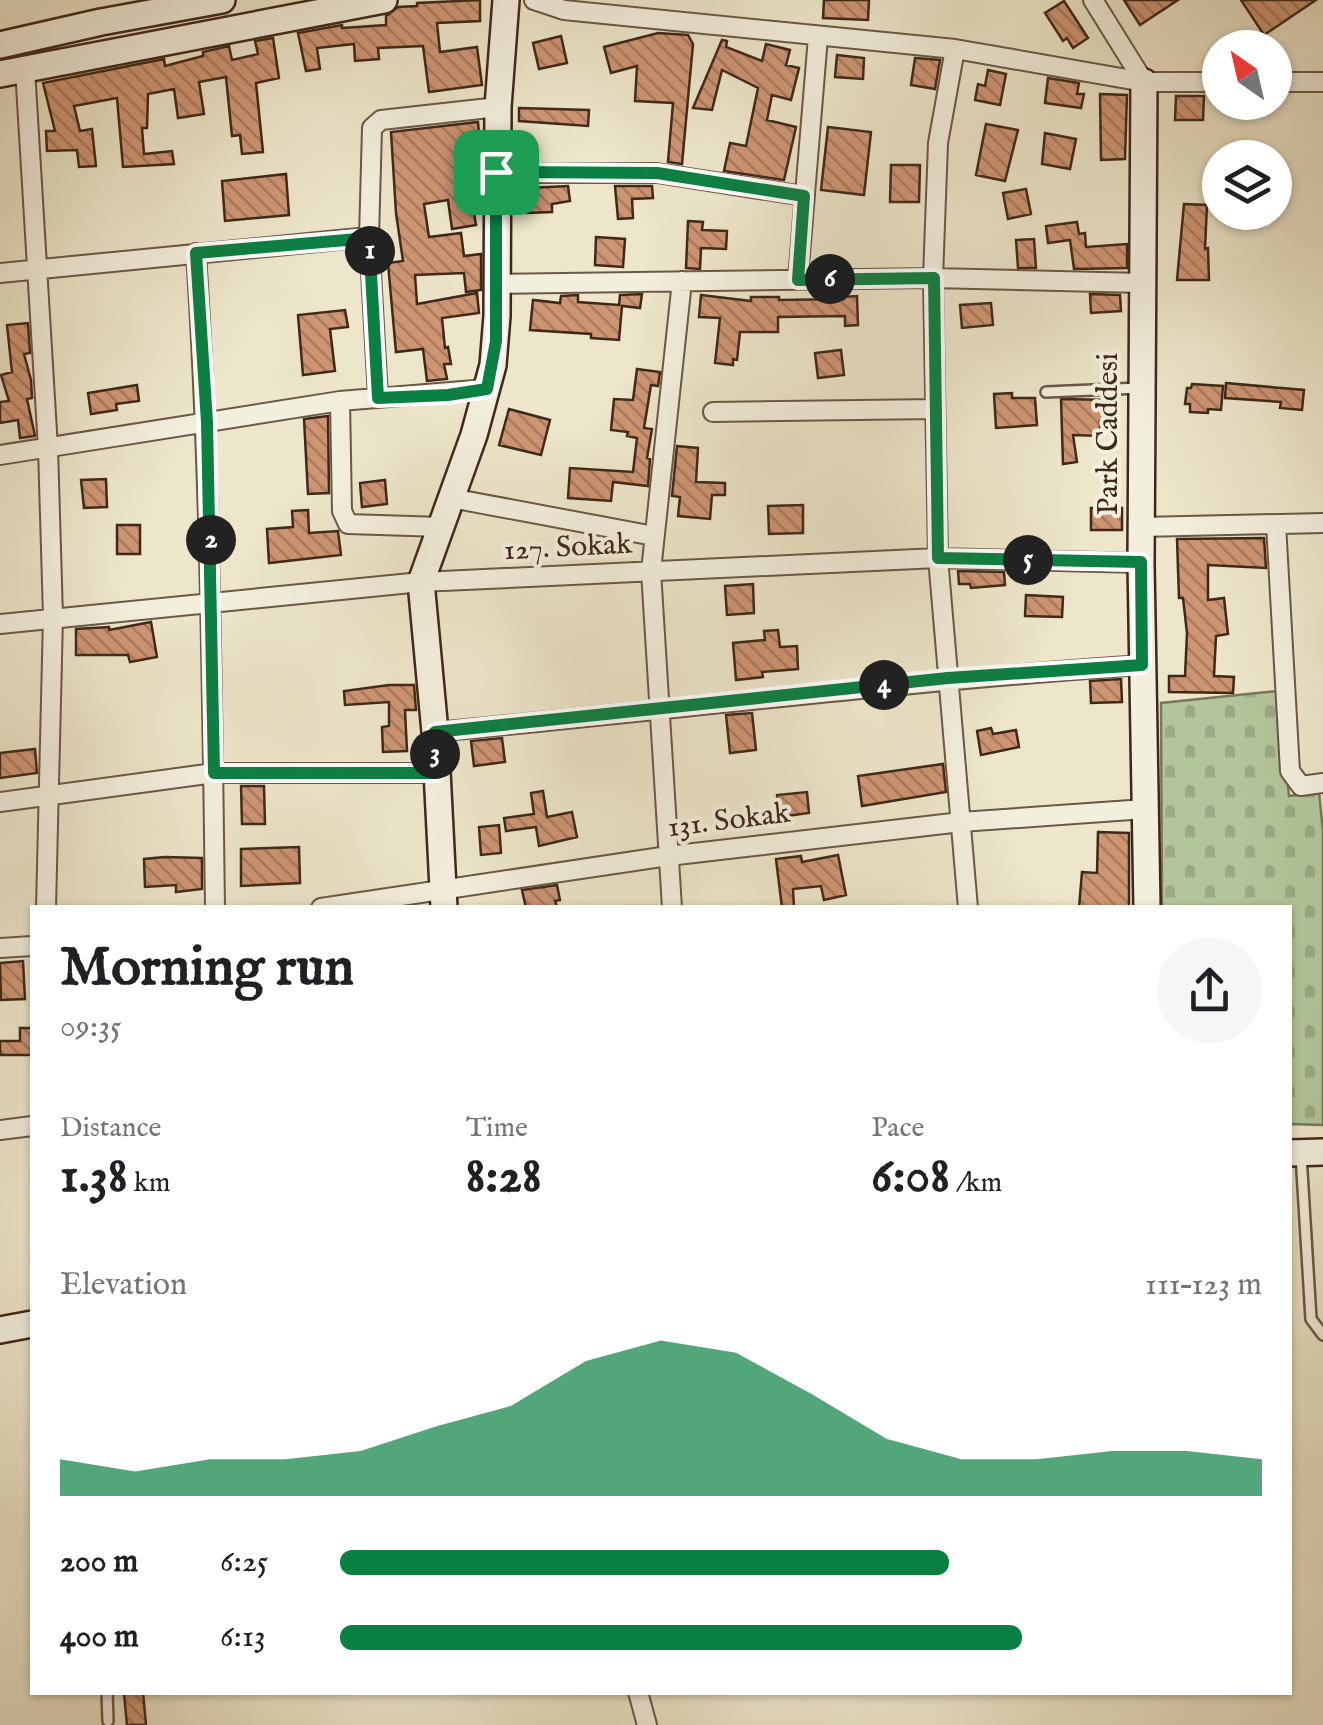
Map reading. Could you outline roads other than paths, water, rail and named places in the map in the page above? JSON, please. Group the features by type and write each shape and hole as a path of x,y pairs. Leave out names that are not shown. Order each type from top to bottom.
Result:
{"street":[{"path":"0,46 222,0"},
{"path":"46,905 52,617 48,448 38,270 13,72 384,0"},
{"path":"443,899 435,732 421,582 487,389 496,341 496,172 506,0"},
{"path":"534,0 564,10 955,49 1144,82 1202,82"},
{"path":"1093,0 1144,82"},
{"path":"798,280 818,37"},
{"path":"955,49 938,144 934,278 938,558 968,905"},
{"name":"Park Caddesi","path":"1144,82 1141,562 1147,905"},
{"path":"1292,82 1323,82"},
{"path":"378,398 369,238 370,136 375,122 498,107"},
{"path":"496,172 657,173 804,196"},
{"path":"0,273 369,238"},
{"path":"196,253 207,422 215,905"},
{"path":"496,284 934,278 1143,283"},
{"path":"672,905 650,571 682,281"},
{"path":"0,456 340,400 448,395 487,389"},
{"path":"340,400 344,519 354,526 440,527"},
{"path":"714,412 936,409"},
{"path":"451,498 654,536"},
{"path":"1142,527 1323,523"},
{"path":"1276,524 1290,770 1301,786 1323,783"},
{"name":"127. Sokak","path":"0,624 421,582 938,558 1141,562"},
{"path":"435,732 948,678 1142,665"},
{"path":"0,802 214,773 436,773"},
{"name":"131. Sokak","path":"362,905 443,899 668,856 961,822 1145,809"},
{"path":"0,948 30,946"},
{"path":"0,1130 30,1126"},
{"path":"0,1330 30,1324"},
{"path":"639,1695 647,1725"}],"lane":[{"path":"1046,392 1142,388"},
{"path":"1305,1152 1310,1319 1323,1335"},
{"path":"107,1695 108,1721"}]}
